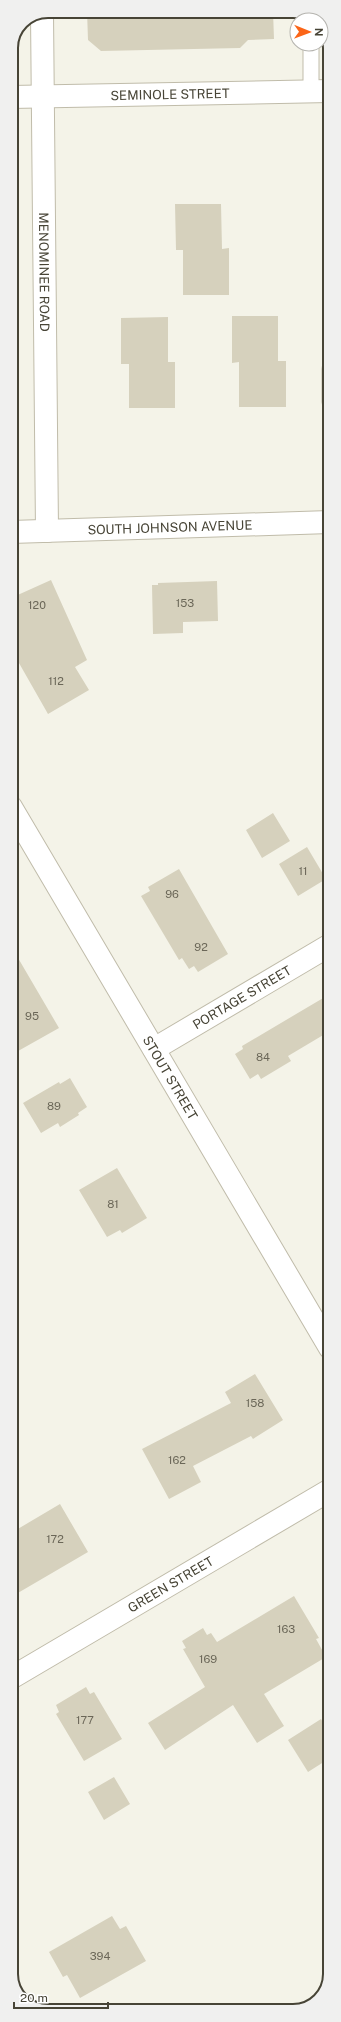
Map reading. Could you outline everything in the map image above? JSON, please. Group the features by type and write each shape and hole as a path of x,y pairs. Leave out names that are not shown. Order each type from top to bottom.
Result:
{"street":[{"name":"MENOMINEE ROAD","path":"42,19 48,531"},
{"name":"SEMINOLE STREET","path":"18,97 320,92"},
{"name":"SOUTH JOHNSON AVENUE","path":"18,532 323,522"},
{"name":"STOUT STREET","path":"18,819 323,1336"},
{"name":"PORTAGE STREET","path":"154,1050 323,949"},
{"name":"GREEN STREET","path":"18,1674 323,1494"}],"lane":[{"path":"312,52 320,92"}],"building":[{"path":"87,18 273,18 274,39 248,40 240,48 101,51 88,40"},
{"path":"175,204 221,204 222,249 229,248 229,295 183,295 183,250 176,250"},
{"path":"232,316 278,316 278,361 286,361 286,407 239,407 239,362 232,363"},
{"path":"168,317 168,362 175,362 175,408 129,408 129,364 121,364 121,318"},
{"path":"51,580 87,660 75,667 89,690 48,714 18,661 18,595"},
{"path":"217,581 218,621 183,622 183,633 153,634 152,585 158,585 158,583"},
{"path":"273,813 290,841 262,858 246,830"},
{"path":"307,847 323,874 323,881 298,896 279,864"},
{"path":"179,869 228,954 198,972 194,966 189,969 182,958 179,960 141,896 150,891 148,887"},
{"path":"18,958 59,1028 18,1051"},
{"path":"323,998 323,1035 288,1056 291,1061 261,1079 258,1074 250,1079 235,1054 243,1049 242,1046"},
{"path":"70,1078 87,1107 78,1113 79,1115 60,1127 58,1123 41,1133 23,1103 59,1082 60,1084"},
{"path":"117,1168 147,1218 122,1233 120,1230 107,1237 79,1190"},
{"path":"255,1374 283,1420 253,1439 251,1436 193,1466 201,1482 169,1499 142,1449 231,1403 225,1392"},
{"path":"60,1504 88,1552 18,1593 18,1529"},
{"path":"294,1596 319,1638 316,1639 323,1652 323,1659 264,1694 284,1726 257,1743 233,1705 165,1750 148,1723 205,1687 183,1649 186,1648 182,1641 203,1628 207,1635 211,1633 217,1642"},
{"path":"86,1687 90,1694 94,1692 122,1739 84,1761 56,1714 59,1712 56,1705"},
{"path":"321,1719 323,1722 323,1762 308,1772 288,1740"},
{"path":"114,1777 130,1804 104,1820 88,1792"},
{"path":"112,1916 120,1929 126,1926 146,1961 80,1998 67,1975 63,1977 49,1952"}]}
